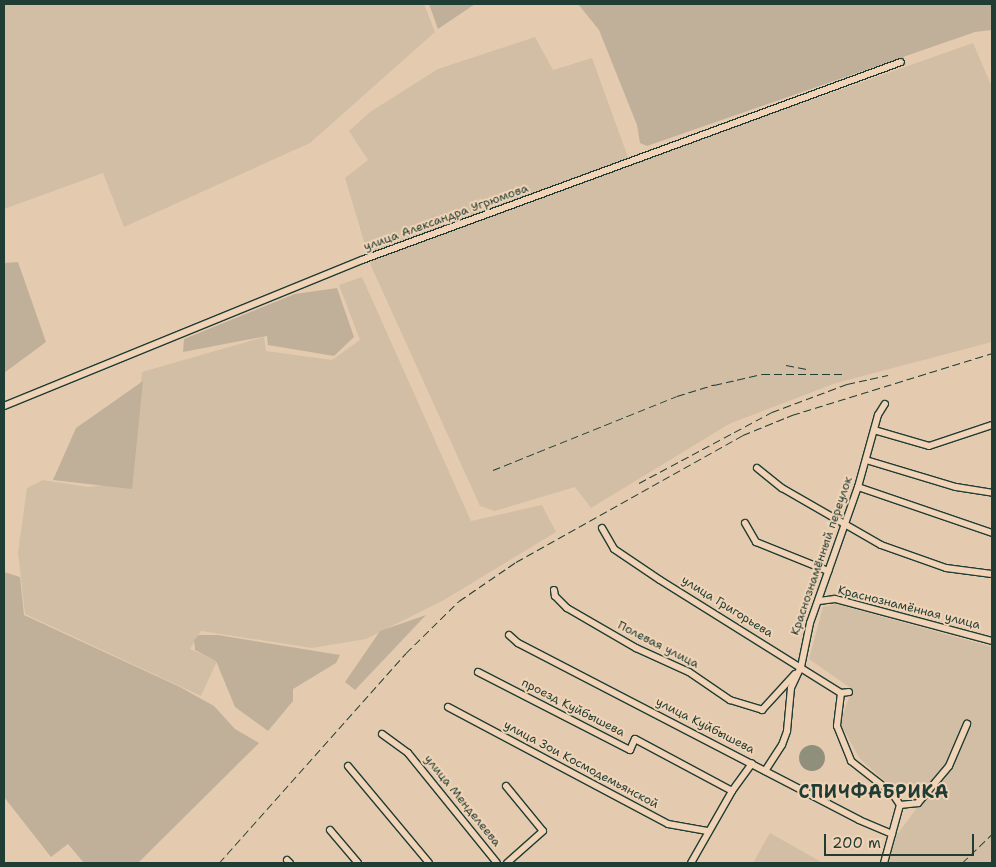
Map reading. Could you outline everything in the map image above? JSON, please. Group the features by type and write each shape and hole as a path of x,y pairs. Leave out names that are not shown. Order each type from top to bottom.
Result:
{"street":[{"name":"улица Александра Угрюмова","path":"4,406 362,260 901,62"},
{"name":"Краснознамённый переулок","path":"765,771 782,745 787,731 791,688 801,667 810,622 858,487 874,430 885,404"},
{"path":"874,430 929,446 992,425"},
{"path":"866,460 956,487 992,493"},
{"path":"757,468 775,484 845,524 917,560 992,574"},
{"path":"858,487 992,533"},
{"path":"745,522 756,542 828,571"},
{"name":"улица Григорьева","path":"602,528 614,549 841,693"},
{"name":"Полевая улица","path":"554,590 555,596 567,608 636,648 689,672 730,700 749,707 762,710 801,667"},
{"name":"Краснознамённая улица","path":"819,601 835,599 992,642"},
{"name":"улица Куйбышева","path":"509,635 518,643 765,771 892,834"},
{"name":"проезд Куйбышева","path":"478,672 630,750 635,738 732,791"},
{"path":"849,692 841,693 837,726 850,761 892,793 900,804"},
{"name":"улица Зои Космодемьянской","path":"448,706 668,824 708,831"},
{"path":"900,804 918,803 949,766 967,724"},
{"name":"улица Менделеева","path":"382,734 408,753 498,863"},
{"path":"691,863 732,791 752,763"},
{"path":"350,769 429,863"},
{"path":"506,786 543,831 507,863"},
{"path":"884,863 900,804"},
{"path":"330,830 358,863"}],"shaded area":[{"path":"4,4 424,4 435,32 310,143 124,227 103,173 4,209"},
{"path":"429,4 475,4 438,29"},
{"path":"578,4 992,4 992,30 975,32 647,146 640,143 637,125 599,30"},
{"path":"535,37 553,70 592,58 629,160 640,160 973,43 992,87 992,342 836,383 729,424 591,508 575,487 495,511 480,506 372,268 345,178 368,160 349,131 370,112 438,69"},
{"path":"18,262 46,342 4,373 4,263"},
{"path":"362,277 471,521 542,505 556,532 444,600 366,639 312,648 201,631 190,649 217,661 201,696 25,614 18,552 27,488 43,480 88,487 131,482 142,372 264,337 266,351 332,360 360,340 339,285"},
{"path":"337,288 354,337 334,356 268,345 267,336 183,352 184,339 295,294"},
{"path":"143,381 132,489 53,480 76,428"},
{"path":"4,572 20,577 24,615 180,687 214,706 235,729 259,743 138,863 84,863 68,844 51,857 4,797"},
{"path":"836,604 992,647 992,863 888,863 896,836 919,805 911,795 886,782 860,759 840,723 852,689 809,659 823,607"},
{"path":"426,615 355,690 345,682 380,631"},
{"path":"199,635 218,635 340,655 336,663 293,689 293,701 268,731 235,707 216,661 195,650 194,640"},
{"path":"812,745 821,749 825,758 821,767 812,771 803,767 799,758 803,749"},
{"path":"770,833 823,863 753,863"}],"railway":[{"path":"219,863 406,653 459,601 516,562 743,435 792,415 992,353"},
{"path":"786,365 807,369"},
{"path":"493,470 677,396 714,385 762,374 843,374"},
{"path":"639,483 772,412 847,384 888,375"},
{"path":"962,863 992,834"}],"district":[{"name":"СПИЧФАБРИКА","path":"874,792"}]}
